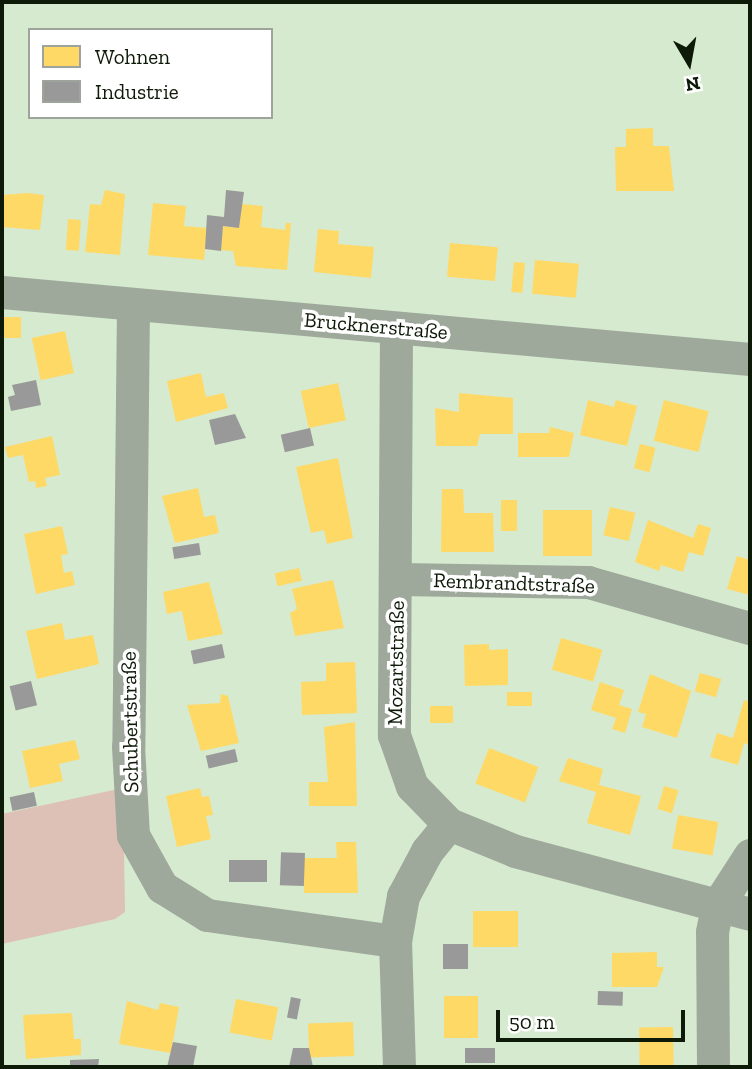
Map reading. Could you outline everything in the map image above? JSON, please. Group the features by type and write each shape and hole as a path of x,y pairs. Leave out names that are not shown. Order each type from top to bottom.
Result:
{"street":[{"name":"Brucknerstraße","path":"2,292 750,359"},
{"name":"Schubertstraße","path":"133,305 128,746 133,835 162,887 207,915 395,941"},
{"name":"Mozartstraße","path":"396,328 397,579 394,735 412,786 449,824 515,851 750,914"},
{"name":"Rembrandtstraße","path":"397,579 588,582 750,628"},
{"path":"399,1067 395,941 403,896 427,851 449,824"},
{"path":"713,1067 712,932 717,906 750,855"}],"shaded area":[{"path":"123,788 125,912 115,919 2,944 2,814"}],"building: Wohnen":[{"path":"653,128 653,146 669,146 674,191 616,191 615,147 626,147 626,129"},
{"path":"105,190 125,194 120,255 85,252 90,204 101,205"},
{"path":"2,195 44,195 40,230 2,227"},
{"path":"153,203 186,206 184,226 207,228 204,260 148,255"},
{"path":"241,204 263,206 261,227 285,230 286,223 291,223 287,270 236,266 233,251 221,250 223,226 239,228"},
{"path":"68,219 81,220 79,251 66,250"},
{"path":"318,229 339,231 338,244 374,247 371,278 314,272"},
{"path":"450,243 498,247 495,281 447,277"},
{"path":"535,260 579,264 576,298 532,294"},
{"path":"514,262 525,263 522,293 511,292"},
{"path":"2,317 21,317 21,338 2,338"},
{"path":"65,331 74,373 41,380 32,338"},
{"path":"201,373 206,397 224,393 228,408 176,422 167,381"},
{"path":"338,383 346,420 309,428 301,391"},
{"path":"459,393 513,398 513,434 480,434 477,446 436,446 435,408 459,412"},
{"path":"588,400 614,407 616,400 637,406 627,446 580,435"},
{"path":"664,400 709,411 698,452 654,441"},
{"path":"550,427 574,433 569,457 518,457 518,433 549,433"},
{"path":"52,436 60,475 45,478 47,486 36,488 35,481 29,482 23,455 8,458 5,447"},
{"path":"640,444 656,448 649,472 634,468"},
{"path":"338,458 353,538 327,544 324,530 311,533 296,467"},
{"path":"198,488 204,517 215,515 219,533 175,543 162,496"},
{"path":"442,489 463,489 464,513 493,513 494,552 441,552"},
{"path":"501,500 517,500 517,531 501,531"},
{"path":"610,507 635,513 629,541 603,535"},
{"path":"543,510 592,510 592,556 543,556"},
{"path":"648,520 693,538 698,524 711,528 703,556 689,552 683,572 661,565 659,571 635,562"},
{"path":"62,526 68,554 61,555 64,573 72,571 75,585 36,594 24,534"},
{"path":"737,556 750,560 750,595 727,589"},
{"path":"299,568 302,581 278,586 275,574"},
{"path":"333,580 344,628 295,636 290,613 297,609 292,589"},
{"path":"209,582 223,634 188,641 182,611 167,614 163,592"},
{"path":"62,623 65,640 93,635 99,664 37,679 26,631"},
{"path":"561,638 602,650 593,682 552,670"},
{"path":"489,644 489,650 508,649 508,685 465,686 464,645"},
{"path":"355,662 357,713 302,715 301,682 326,681 326,663"},
{"path":"700,673 721,679 716,697 695,691"},
{"path":"650,674 691,691 677,738 642,727 646,714 638,712"},
{"path":"600,682 624,690 619,705 632,709 625,733 612,729 616,718 591,710"},
{"path":"507,692 532,692 532,706 507,706"},
{"path":"221,694 228,696 239,743 201,751 187,705 220,703"},
{"path":"744,700 750,702 750,745 744,743 738,765 710,757 717,733 733,738"},
{"path":"430,706 453,706 453,723 430,723"},
{"path":"355,722 357,806 309,806 309,782 328,782 324,727"},
{"path":"75,740 80,759 59,764 63,781 30,788 22,751"},
{"path":"489,748 538,767 525,802 475,783"},
{"path":"568,758 603,769 599,785 641,796 630,835 587,823 596,792 559,781"},
{"path":"664,786 678,790 672,813 657,809"},
{"path":"200,788 202,797 209,796 213,815 206,816 211,839 177,847 166,796"},
{"path":"678,815 718,822 712,856 672,848"},
{"path":"336,842 356,842 358,893 304,893 304,858 337,858"},
{"path":"473,911 518,911 518,947 473,947"},
{"path":"657,952 657,967 664,967 657,987 612,987 612,953"},
{"path":"444,996 478,996 478,1038 444,1038"},
{"path":"236,999 278,1007 272,1041 230,1032"},
{"path":"127,1001 158,1010 160,1003 179,1007 171,1053 119,1044"},
{"path":"72,1013 74,1039 81,1039 81,1055 26,1059 23,1015"},
{"path":"353,1022 354,1056 309,1058 308,1024"},
{"path":"673,1027 674,1067 640,1067 639,1028"}],"building: Industrie":[{"path":"226,190 244,192 239,228 223,226 221,251 205,249 207,215 224,217"},
{"path":"36,380 41,405 11,411 8,397 15,395 12,385"},
{"path":"235,414 246,438 215,445 209,420"},
{"path":"310,428 314,446 285,452 281,435"},
{"path":"199,543 201,555 174,559 172,547"},
{"path":"222,644 225,658 194,664 191,651"},
{"path":"31,681 37,705 16,711 10,686"},
{"path":"235,749 238,762 209,768 206,756"},
{"path":"34,792 37,806 12,811 10,797"},
{"path":"281,852 305,853 304,886 280,885"},
{"path":"229,860 267,860 267,882 229,882"},
{"path":"443,944 468,944 468,969 443,969"},
{"path":"598,991 623,992 622,1006 598,1005"},
{"path":"291,997 301,999 297,1020 287,1018"},
{"path":"173,1042 197,1046 193,1067 167,1067"},
{"path":"293,1048 309,1048 313,1067 289,1067"},
{"path":"465,1048 495,1048 495,1063 465,1063"},
{"path":"99,1059 98,1067 70,1067 70,1060"}]}
